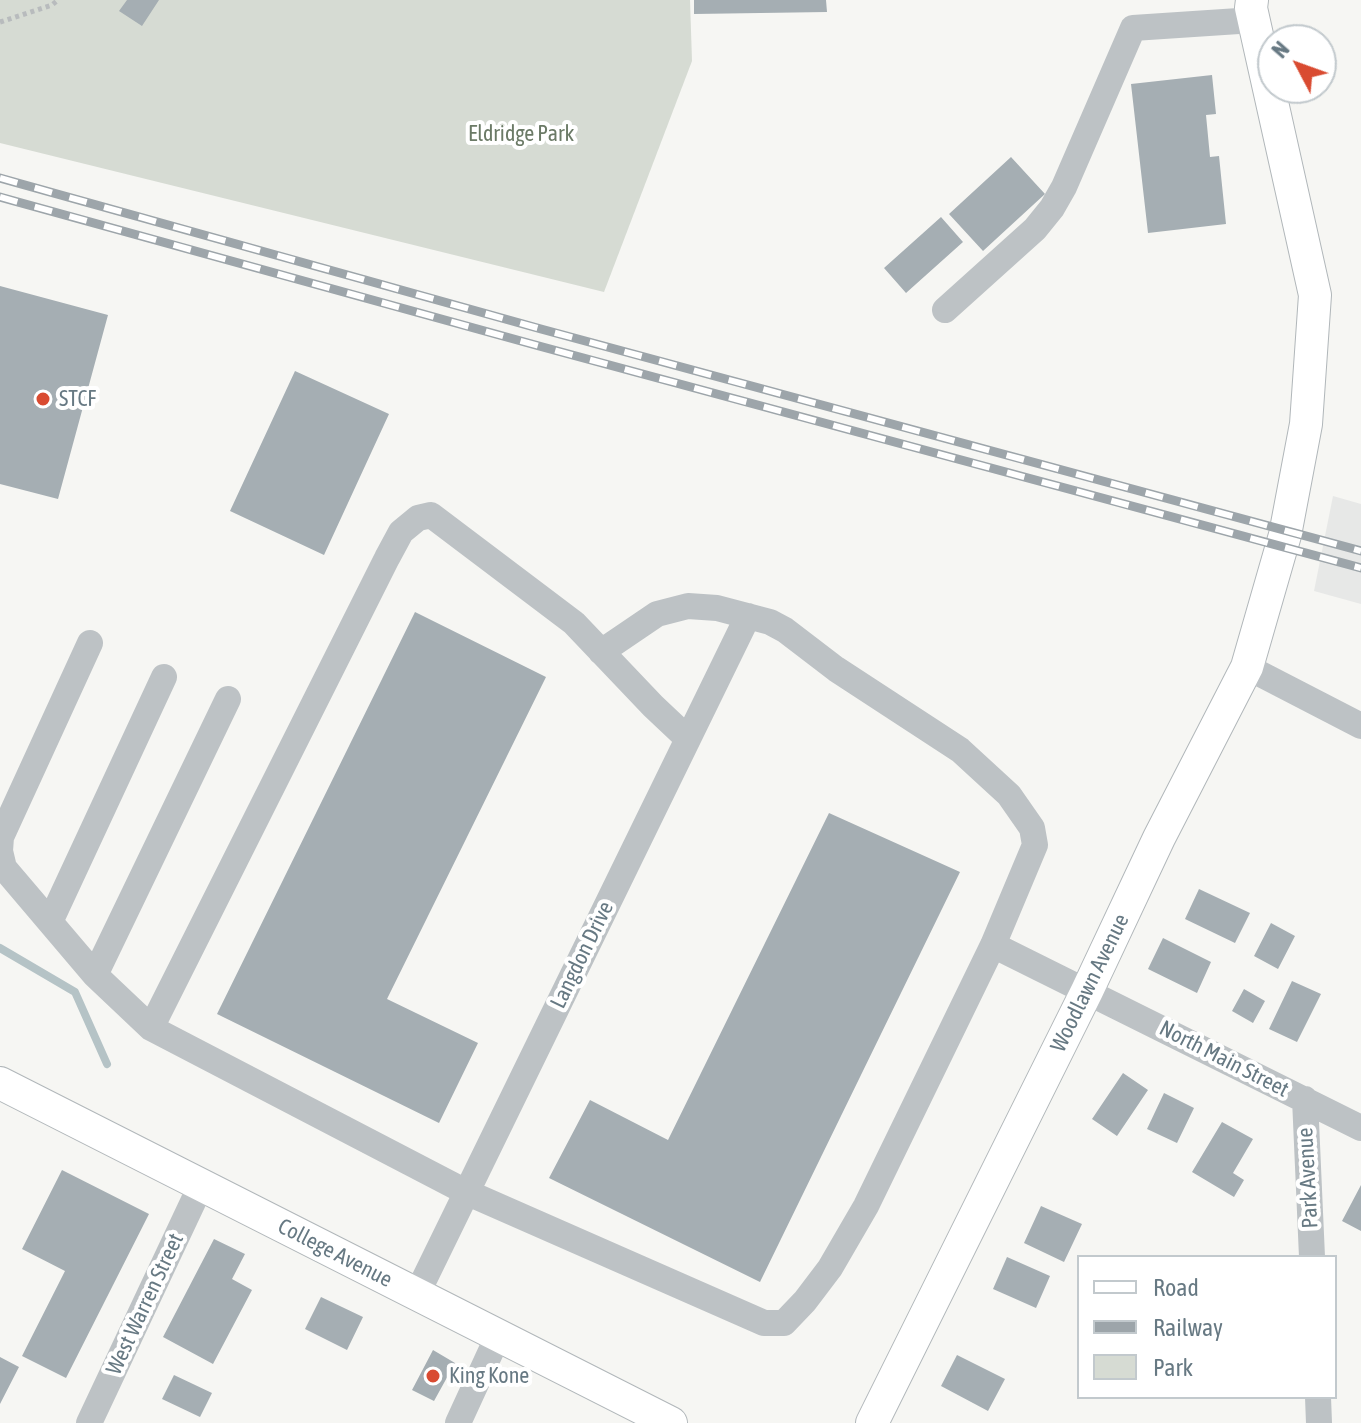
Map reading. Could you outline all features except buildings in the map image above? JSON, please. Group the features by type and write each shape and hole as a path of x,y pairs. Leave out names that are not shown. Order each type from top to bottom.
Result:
{"main road":[{"name":"Woodlawn Avenue","path":"872,1423 1087,991 1159,838 1247,667 1285,535 1306,424 1315,295 1253,10"},
{"name":"College Avenue","path":"0,1083 671,1423"}],"street":[{"path":"945,310 1035,229 1052,208 1133,28 1253,10"},
{"path":"151,1028 401,532 418,518 431,515 574,623 688,739"},
{"path":"90,643 1,837 0,851 4,868 95,975 151,1028 466,1192 764,1323 784,1323 830,1268 866,1206 993,945 1035,845 1032,828 1009,795 960,750 770,622 717,608 688,606 657,614 601,652"},
{"name":"Langdon Drive","path":"417,1294 748,616"},
{"path":"1247,667 1361,726"},
{"path":"50,922 164,677"},
{"path":"95,975 228,699"},
{"name":"North Main Street","path":"993,945 1361,1128"},
{"name":"Park Avenue","path":"1305,1099 1312,1255"},
{"name":"West Warren Street","path":"89,1423 201,1185"},
{"path":"458,1423 498,1336"},
{"path":"1318,1399 1319,1423"}],"path":[{"path":"0,22 52,5 58,0"}],"shaded area":[{"path":"1333,496 1361,504 1361,604 1314,591"}],"green space":[{"name":"Eldridge Park","path":"0,0 690,0 692,61 604,292 0,143"}],"waterway":[{"path":"0,948 75,992 107,1064"}],"railway":[{"path":"0,178 541,329 1361,551"},
{"path":"0,197 1361,568"}],"place":[{"name":"STCF","path":"43,399"},
{"name":"King Kone","path":"433,1376"}]}
